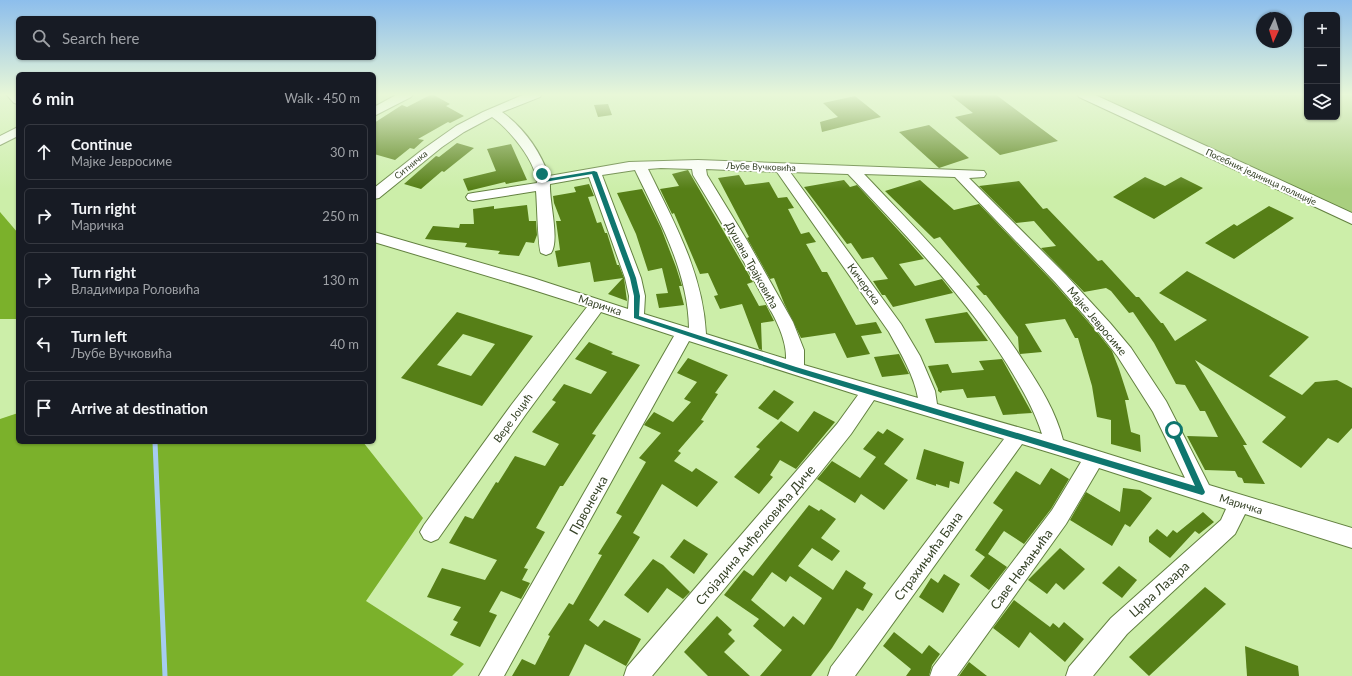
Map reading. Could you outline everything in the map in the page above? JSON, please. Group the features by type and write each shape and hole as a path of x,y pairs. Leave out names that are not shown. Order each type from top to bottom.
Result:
{"street":[{"name":"Ситничка","path":"376,193 426,153 454,133 468,126"},
{"path":"512,126 519,133 544,183 547,238 546,250"},
{"name":"Посебних јединица полиције","path":"1151,126 1352,219"},
{"path":"0,141 16,132"},
{"name":"Љубе Вучковића","path":"473,197 594,172 640,165 698,164 979,174"},
{"name":"Душана Трајковића","path":"698,164 700,175 741,242 785,322 795,350 795,369"},
{"path":"640,165 688,268 695,294 698,318 691,336"},
{"name":"Кичерска","path":"782,168 785,175 895,328 926,391 929,409"},
{"path":"852,170 938,261 992,326 1037,399 1050,426 1055,446"},
{"path":"594,172 633,278 637,296 636,317"},
{"name":"Мајке Јевросиме","path":"959,174 1100,321 1143,378 1174,430 1202,492"},
{"name":"Маричка","path":"376,238 527,282 795,369 1017,436 1055,446 1352,538"},
{"name":"Вере Јоцић","path":"431,532 519,409 598,305"},
{"name":"Првонечка","path":"491,676 691,336"},
{"name":"Стојадина Анђелковића Диче","path":"636,676 805,477 844,429 870,391"},
{"name":"Страхињића Бана","path":"840,676 1017,436"},
{"name":"Саве Немањића","path":"942,676 1059,516 1094,458"},
{"name":"Цара Лазара","path":"1078,676 1119,626 1228,527 1235,515 1237,508 1236,502"}],"green space":[{"path":"1160,126 1352,126 1352,213"},
{"path":"0,212 16,231 16,319 0,319"},
{"path":"16,414 16,444 365,444 423,518 366,601 464,664 452,676 0,676 0,419"}],"building":[{"path":"376,126 442,126 418,139 424,140 414,149 410,148 395,160 376,155"},
{"path":"821,126 847,126 822,132"},
{"path":"930,126 969,158 939,168 899,132"},
{"path":"965,126 1037,126 1058,141 1000,155"},
{"path":"457,143 474,148 444,172 442,171 421,189 404,184 436,156 439,157"},
{"path":"511,144 527,180 506,184 505,182 468,191 463,179 496,171 487,149"},
{"path":"688,170 753,282 747,284 759,306 766,305 774,321 761,323 762,350 759,349 742,304 720,309 714,296 718,295 708,273 700,274 674,213 672,214 660,189 679,186 672,174"},
{"path":"739,175 745,185 769,182 778,198 787,197 794,208 788,209 801,234 809,232 816,242 806,244 822,272 827,272 856,325 876,322 882,333 861,336 870,354 847,358 835,333 801,338 774,278 770,279 747,238 749,237 718,178"},
{"path":"1145,177 1165,186 1181,177 1203,188 1154,219 1113,197"},
{"path":"844,180 850,187 857,185 924,259 899,264 915,286 942,279 953,293 893,307 885,295 882,295 873,281 888,279 873,257 862,259 851,243 847,244 804,187"},
{"path":"920,180 954,210 979,204 1054,283 1097,332 1112,351 1119,369 1129,400 1125,400 1131,432 1140,435 1141,452 1111,444 1111,420 1097,417 1092,386 1078,338 1075,338 1065,319 1025,324 1042,352 1020,354 1018,337 986,295 984,295 976,286 980,285 976,280 940,237 934,239 885,191"},
{"path":"1019,181 1043,209 1047,208 1098,261 1102,260 1136,297 1139,297 1161,323 1163,323 1175,341 1207,320 1159,293 1187,271 1309,337 1269,376 1302,395 1315,382 1337,380 1352,388 1352,428 1338,443 1328,438 1301,468 1262,442 1286,417 1195,360 1247,445 1243,445 1265,484 1244,483 1242,478 1238,477 1235,471 1205,470 1187,436 1218,437 1205,411 1200,411 1185,385 1176,384 1154,343 1133,312 1129,313 1111,291 1106,288 1084,292 1041,248 1056,246 1034,221 1016,223 979,186"},
{"path":"589,184 594,196 588,197 597,223 601,222 605,233 607,233 617,265 619,265 624,278 627,301 608,294 623,278 594,282 590,262 558,267 555,251 560,250 556,221 561,221 553,196 576,192 574,187"},
{"path":"642,189 661,228 676,267 682,286 679,286 684,305 659,308 656,294 668,293 662,268 648,271 636,234 617,193"},
{"path":"527,205 529,221 536,221 537,235 534,243 526,242 519,256 498,254 500,251 465,247 467,243 425,239 433,226 459,228 460,224 474,224 473,209 494,206 494,209"},
{"path":"1269,206 1294,218 1234,259 1205,243 1234,224 1237,226"},
{"path":"457,312 533,336 482,406 401,378","holes":["463,334 495,344 471,376 437,365"]},
{"path":"967,312 988,341 935,343 925,319"},
{"path":"589,342 613,352 611,354 640,365 592,434 596,435 563,486 560,486 536,528 545,532 524,568 528,569 522,580 530,583 521,599 501,591 489,612 497,615 480,647 450,635 458,622 453,620 461,607 427,597 442,568 485,580 497,560 449,543 465,516 473,519 496,482 498,483 515,456 545,466 559,444 532,432 556,402 552,400 564,384 591,394 607,372 575,359"},
{"path":"899,354 909,374 882,377 874,357"},
{"path":"688,358 728,375 715,393 718,394 701,420 704,421 678,451 681,453 674,461 692,472 696,468 718,482 697,507 662,484 633,533 640,537 589,620 598,627 604,620 641,639 626,666 585,644 569,676 512,676 522,659 535,665 550,636 548,635 569,603 573,605 602,555 598,554 622,516 616,513 646,462 639,458 661,433 644,425 654,412 673,422 691,402 684,399 697,382 677,373"},
{"path":"1002,359 1032,413 1003,415 995,396 967,398 963,389 942,391 941,393 938,391 928,366 948,364 952,373 984,370 979,361"},
{"path":"774,390 794,402 778,420 758,408"},
{"path":"814,411 835,422 796,469 780,460 770,475 773,477 759,494 734,477 760,449 756,447 781,421 798,432"},
{"path":"887,429 904,439 884,464 908,480 884,510 861,494 855,503 817,479 832,461 860,478 876,457 863,449 878,431 883,434"},
{"path":"924,449 964,462 959,484 950,481 949,488 936,484 936,486 916,479"},
{"path":"1051,468 1069,479 1051,509 1024,544 1004,531 1001,535 988,554 1007,567 989,590 970,576 985,557 975,550 1003,510 993,503 1016,471 1040,485"},
{"path":"1123,488 1140,490 1152,498 1130,527 1125,524 1112,546 1070,520 1086,492 1120,512"},
{"path":"809,505 819,511 821,509 836,519 821,538 840,551 832,561 812,548 798,566 833,590 846,570 866,583 863,588 873,594 863,611 857,608 832,648 811,676 760,676 782,650 753,626 759,619 724,595 744,570 753,576","holes":["772,572 786,582 790,576 822,598 804,625 793,616 784,627 751,600"]},
{"path":"1203,512 1214,522 1199,534 1195,531 1170,558 1149,542 1149,537 1157,529 1167,537 1173,530 1177,533"},
{"path":"684,539 708,554 694,574 670,557"},
{"path":"1060,548 1085,569 1064,590 1056,583 1047,594 1028,580"},
{"path":"653,559 663,565 690,592 683,599 667,588 648,613 624,595"},
{"path":"1119,566 1137,580 1122,598 1102,583"},
{"path":"944,574 960,584 943,613 919,597 931,578 938,583"},
{"path":"1205,587 1226,604 1149,676 1129,657"},
{"path":"1014,600 1050,627 1053,623 1059,628 1064,622 1084,639 1065,662 1030,632 1019,648 993,628"},
{"path":"717,616 732,630 728,634 735,641 724,652 750,676 708,676 684,652"},
{"path":"894,632 922,654 929,645 940,654 932,665 929,676 906,676 911,669 883,646"},
{"path":"1245,646 1298,666 1299,676 1247,676"},
{"path":"969,662 987,676 959,676"}],"waterway":[{"path":"155,444 165,676"}],"route":[{"path":"542,174 544,181 594,172 633,278 637,296 636,317 684,334 795,369 1017,436 1055,446 1202,492 1174,430"}]}
